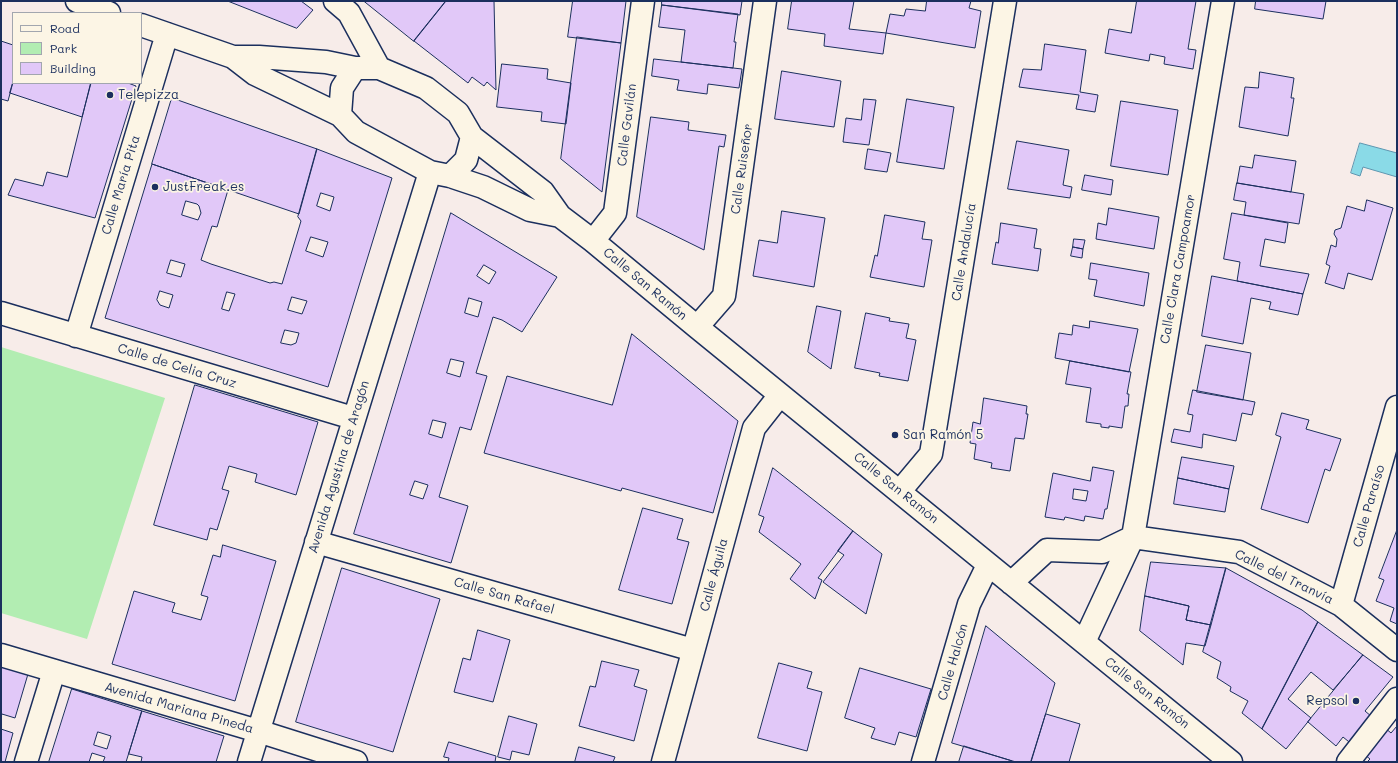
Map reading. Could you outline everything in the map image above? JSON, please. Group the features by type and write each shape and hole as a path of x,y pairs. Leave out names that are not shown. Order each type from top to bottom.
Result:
{"street":[{"path":"77,1 106,12"},
{"path":"335,1 349,13 379,68"},
{"name":"Calle Gavilán","path":"593,241 615,213 643,1"},
{"name":"Calle Ruiseñor","path":"696,327 724,296 765,1"},
{"name":"Calle Andalucía","path":"900,491 931,454 1005,1"},
{"name":"Calle Clara Campoamor","path":"1084,642 1133,537 1223,1"},
{"path":"142,25 233,58 255,74 340,115 342,88 355,68"},
{"name":"Calle María Pita","path":"76,336 167,34"},
{"path":"233,58 259,57 326,62 355,68 379,68 426,88 458,112 472,137 466,160 440,174"},
{"name":"Calle San Ramón","path":"340,115 356,132 440,174 483,187 530,210 560,216"},
{"name":"Calle San Ramón","path":"472,137 543,192 560,216 593,241 696,327 900,491 1231,762"},
{"name":"Avenida Agustina de Aragón","path":"248,762 353,418 440,174"},
{"name":"Calle de Celia Cruz","path":"1,313 353,418"},
{"name":"Calle Águila","path":"663,762 754,428 780,394"},
{"name":"Calle Paraíso","path":"1341,605 1397,407"},
{"path":"1011,583 1047,550 1102,552 1133,537"},
{"name":"Calle del Tranvía","path":"1133,537 1239,552 1341,605 1397,650"},
{"name":"Calle San Rafael","path":"316,542 693,650"},
{"name":"Calle Halcón","path":"924,762 969,604 988,564"},
{"name":"Avenida Mariana Pineda","path":"1,655 258,731 356,762"},
{"path":"26,762 54,671"},
{"path":"1348,762 1397,700"}],"green space":[{"path":"1,347 165,398 87,639 1,613"}],"water":[{"path":"1360,143 1397,153 1397,177 1363,167 1360,176 1351,173"}],"building":[{"path":"228,1 301,1 313,10 297,28"},
{"path":"364,1 446,1 414,41"},
{"path":"446,1 494,1 496,90 487,82 484,86 472,77 468,83 414,41"},
{"path":"573,1 626,1 621,43 568,37"},
{"path":"662,1 742,1 740,15 662,5"},
{"path":"792,1 854,1 849,29 886,33 883,54 824,46 825,34 788,29"},
{"path":"927,1 971,1 969,8 981,11 975,48 886,33 890,14 904,16 906,9 925,11"},
{"path":"1137,1 1196,1 1188,49 1196,50 1193,69 1164,64 1165,57 1150,54 1149,61 1105,53 1109,29 1131,33"},
{"path":"1256,1 1326,1 1323,19 1255,9"},
{"path":"662,5 738,14 734,42 736,42 733,68 681,62 685,30 659,27"},
{"path":"577,37 621,43 602,192 561,159"},
{"path":"1,41 12,45 12,84 8,101 1,99"},
{"path":"1045,44 1086,50 1080,92 1098,95 1095,112 1076,109 1079,95 1019,87 1023,69 1041,70"},
{"path":"654,59 742,69 739,88 708,84 707,94 677,90 679,80 652,76"},
{"path":"502,64 548,69 547,79 571,83 566,124 541,121 542,112 497,107"},
{"path":"782,71 841,81 834,127 775,119"},
{"path":"1260,72 1294,78 1291,98 1294,98 1288,136 1239,127 1245,87 1258,88"},
{"path":"12,84 91,84 82,117 10,93"},
{"path":"91,84 131,84 136,86 95,218 8,195 15,179 43,186 47,172 67,177"},
{"path":"172,98 317,149 299,214 152,164"},
{"path":"864,99 876,100 869,145 843,142 846,118 861,120"},
{"path":"907,99 954,107 944,169 897,162"},
{"path":"1121,101 1178,110 1168,175 1111,166"},
{"path":"651,117 689,122 688,130 726,135 724,147 719,146 704,250 637,217"},
{"path":"1017,141 1069,150 1063,185 1072,187 1070,198 1008,189"},
{"path":"317,149 392,178 328,387 105,318 152,164 228,190 217,227 212,226 201,260 211,264 270,283 274,282 282,284 301,221 298,217","holes":["321,193 334,197 330,211 317,206","186,201 199,206 201,213 198,220 182,215","311,237 328,242 323,257 306,251","171,260 185,264 181,277 167,273","160,291 173,295 169,308 160,305 157,300","227,292 235,294 229,311 222,309","292,297 307,301 302,314 288,310","285,330 299,333 296,343 291,345 281,343"]},
{"path":"868,149 891,153 887,172 865,169"},
{"path":"1255,155 1296,161 1291,192 1237,183 1240,166 1252,168"},
{"path":"1085,175 1113,180 1111,195 1082,190"},
{"path":"1237,183 1304,194 1299,224 1244,215 1246,202 1234,200"},
{"path":"1367,200 1393,208 1372,280 1348,273 1344,289 1325,283 1330,266 1326,264 1331,245 1336,247 1337,239 1334,234 1335,230 1341,228 1347,206 1364,211"},
{"path":"1109,208 1159,217 1154,249 1096,239 1098,223 1106,225"},
{"path":"782,211 825,218 814,287 753,276 759,240 777,243"},
{"path":"451,213 557,277 522,332 502,320 493,317 476,373 487,376 471,430 460,427 439,497 468,506 451,563 354,534","holes":["484,265 496,272 489,284 477,276","469,298 482,302 478,317 465,313","451,359 464,362 460,377 447,373","433,420 446,423 442,438 429,434","415,481 428,485 423,499 410,495"]},
{"path":"1232,213 1288,223 1285,243 1265,239 1260,266 1309,274 1303,294 1237,281 1240,262 1224,259"},
{"path":"885,215 925,222 922,239 932,240 924,287 870,277 875,255 877,256"},
{"path":"1001,223 1037,229 1034,248 1041,249 1038,271 992,264 996,242 998,243"},
{"path":"1074,239 1085,240 1083,249 1073,247"},
{"path":"1073,247 1083,249 1082,258 1071,256"},
{"path":"1091,263 1149,273 1144,306 1094,296 1097,280 1089,279"},
{"path":"1212,276 1303,294 1298,315 1269,309 1271,302 1251,298 1243,344 1202,336"},
{"path":"817,306 841,311 831,369 808,352"},
{"path":"866,313 890,318 889,321 909,324 906,338 916,340 908,381 879,376 880,373 855,368"},
{"path":"1090,321 1138,329 1129,372 1055,358 1059,333 1072,335 1073,325 1089,328"},
{"path":"632,334 738,421 713,513 622,488 621,491 484,453 507,376 612,405"},
{"path":"1206,345 1251,353 1243,400 1197,392"},
{"path":"1070,361 1131,372 1127,394 1129,394 1128,406 1125,406 1122,428 1109,426 1109,428 1101,427 1101,424 1086,422 1091,388 1066,384"},
{"path":"195,385 318,422 296,495 255,482 257,474 229,466 222,489 229,491 217,530 210,528 207,540 154,525"},
{"path":"1193,390 1255,402 1252,415 1242,413 1236,441 1203,434 1202,448 1171,442 1174,429 1190,432 1193,415 1188,414"},
{"path":"984,398 1027,406 1026,414 1028,414 1024,439 1015,438 1010,471 991,468 992,463 974,459 976,444 970,443 973,422 980,424"},
{"path":"1282,413 1309,420 1306,429 1341,439 1330,471 1325,469 1308,523 1261,509 1281,437 1276,435"},
{"path":"1182,457 1234,466 1229,489 1178,478"},
{"path":"1093,467 1114,471 1107,509 1105,509 1103,519 1085,516 1084,521 1065,517 1064,520 1045,517 1053,473 1090,481","holes":["1074,489 1088,491 1086,501 1073,499"]},
{"path":"773,468 853,531 818,578 822,580 815,599 790,579 801,564 759,532 764,517 759,515"},
{"path":"1178,478 1229,489 1225,512 1174,504"},
{"path":"643,508 683,519 677,539 689,542 672,604 619,590"},
{"path":"1397,530 1397,624 1390,621 1394,608 1376,601 1384,580 1379,578"},
{"path":"853,531 882,554 866,614 823,582 844,555 838,551"},
{"path":"223,545 276,561 235,701 112,664 134,591 175,603 172,612 201,620 208,597 201,595 213,555 220,557"},
{"path":"1151,562 1226,568 1211,625 1186,620 1189,606 1145,596"},
{"path":"342,568 440,599 393,752 296,722"},
{"path":"1226,568 1302,610 1318,622 1262,729 1242,713 1248,701 1230,691 1231,687 1217,678 1221,662 1203,652"},
{"path":"1145,596 1189,606 1186,620 1211,625 1205,646 1186,643 1183,665 1140,631"},
{"path":"1318,622 1363,655 1333,690 1311,672 1288,699 1311,718 1286,749 1262,729"},
{"path":"986,626 1055,683 1031,762 1016,762 952,743"},
{"path":"478,630 510,640 493,702 454,692 463,658 470,660"},
{"path":"1363,655 1393,677 1365,711 1391,733 1397,726 1397,762 1367,762 1370,759 1343,737 1336,746 1308,722"},
{"path":"602,661 639,670 634,686 647,690 634,741 579,726 590,686 595,687"},
{"path":"779,663 812,672 807,688 822,692 807,751 758,738"},
{"path":"1,666 28,674 15,718 2,714 1,717"},
{"path":"860,668 931,689 916,737 899,732 895,745 871,738 875,728 845,718"},
{"path":"72,689 142,711 126,762 103,762 105,757 92,753 89,762 49,762","holes":["98,732 111,736 107,749 94,745"]},
{"path":"142,711 224,736 216,762 141,762 142,757 129,754"},
{"path":"1046,714 1080,724 1069,762 1031,762"},
{"path":"509,716 537,724 529,755 512,751 510,760 498,757"},
{"path":"1,729 13,733 5,762 1,762"},
{"path":"449,742 496,756 495,762 448,762 449,758 444,757"},
{"path":"964,746 1012,761 959,762"},
{"path":"579,747 615,757 613,762 575,762"}],"place":[{"name":"Telepizza","path":"110,95"},
{"name":"JustFreak.es","path":"155,187"},
{"name":"San Ramón 5","path":"895,435"},
{"name":"Repsol","path":"1356,701"}]}
